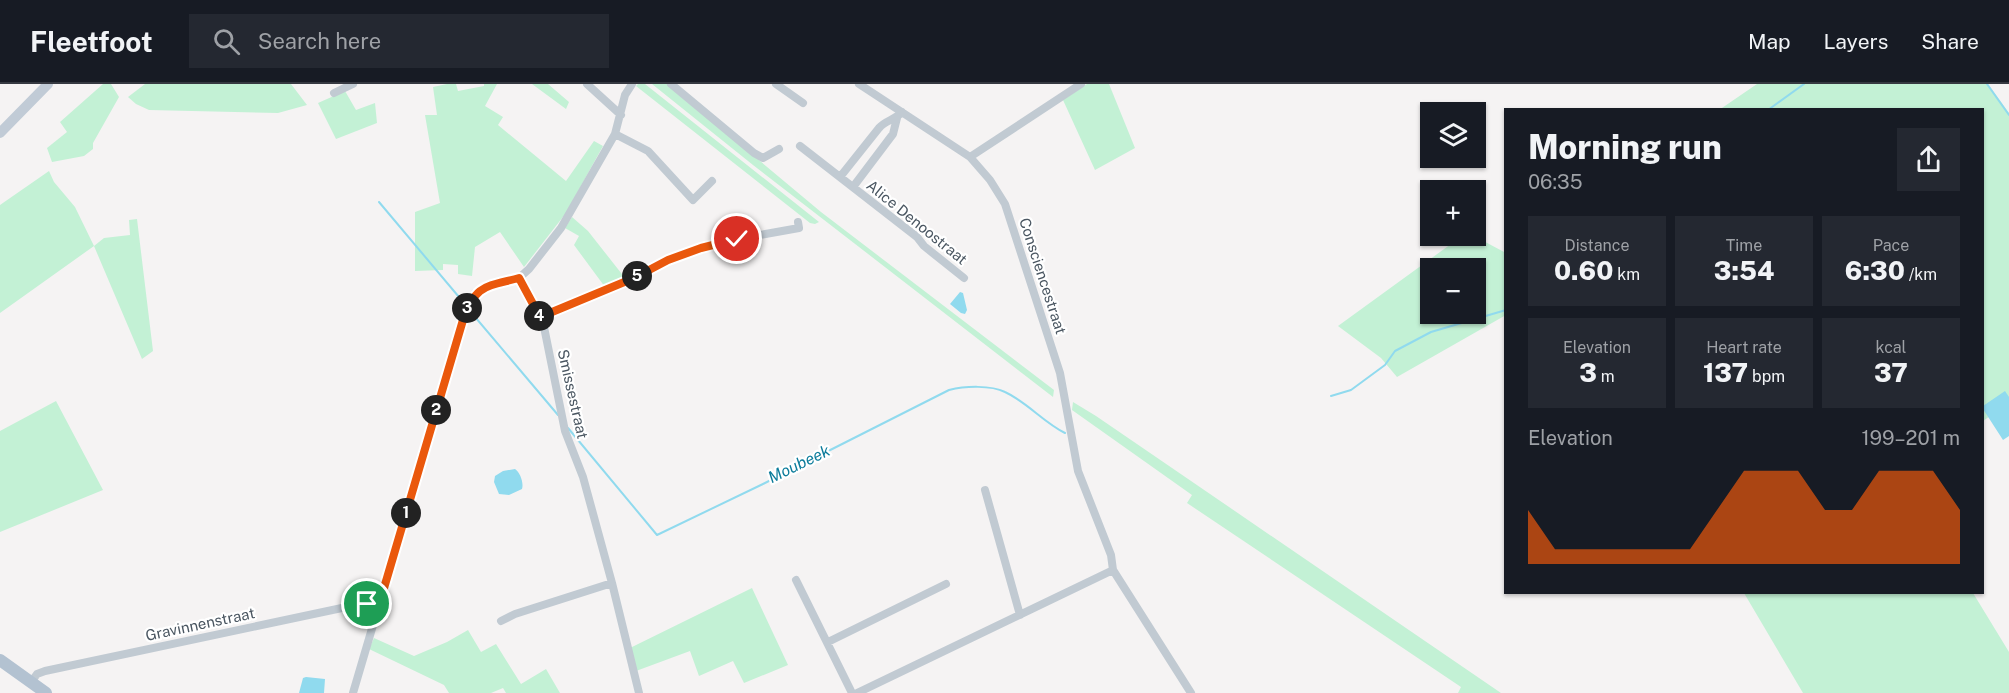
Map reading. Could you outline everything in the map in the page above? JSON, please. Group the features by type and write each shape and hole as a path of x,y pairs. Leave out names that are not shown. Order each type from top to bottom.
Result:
{"main road":[{"path":"0,660 46,693"}],"street":[{"path":"0,133 48,84"},
{"path":"334,93 353,84"},
{"path":"587,84 621,115"},
{"path":"671,84 754,153 763,158 779,149"},
{"path":"776,84 803,103"},
{"name":"Consciencestraat","path":"859,84 899,115 970,157 990,180 1005,204 1060,373 1078,471 1112,555 1113,570 1191,693"},
{"path":"970,157 1081,84"},
{"path":"353,693 468,304 475,293 486,286 519,278 529,269 561,228 615,134 630,86"},
{"path":"840,177 879,128 899,115"},
{"name":"Alice Denoostraat","path":"853,187 893,134 899,115"},
{"path":"615,134 648,152 693,200 712,181"},
{"name":"Alice Denoostraat","path":"800,146 917,237 924,246 964,278"},
{"path":"540,317 634,278 668,260 719,243 799,228 798,222"},
{"name":"Smissestraat","path":"519,278 540,317 548,343 566,431 583,477 639,693"},
{"path":"985,490 1020,615"},
{"path":"857,693 1113,570"},
{"path":"796,580 852,693"},
{"path":"501,621 515,614 612,583"},
{"path":"828,642 946,584"},
{"name":"Gravinnenstraat","path":"32,681 37,674 45,671 356,605 379,605"}],"green space":[{"path":"103,84 111,84 119,97 93,143 93,149 84,156 52,162 47,148 67,132 60,122"},
{"path":"145,84 291,84 307,105 278,113 149,110 128,97"},
{"path":"456,84 458,91 484,86 484,84 497,84 485,106 503,117 498,125 566,181 594,141 603,146 566,213 524,267 500,232 475,247 472,276 458,274 458,265 443,264 443,270 415,271 415,212 440,203 425,115 437,115 433,87"},
{"path":"532,84 548,84 569,102 566,109"},
{"path":"645,84 819,222 810,223 636,86"},
{"path":"652,84 668,84 821,212 1054,390 1053,397 753,165"},
{"path":"1087,84 1109,84 1135,148 1095,170 1063,100"},
{"path":"1757,84 1988,84 2009,113 2009,403 1984,420 1984,108 1722,108"},
{"path":"345,91 356,110 375,103 377,123 336,139 318,103"},
{"path":"49,171 54,182 75,207 94,246 0,313 0,205"},
{"path":"572,217 588,231 625,278 605,287 574,245 579,236 565,228"},
{"path":"137,219 153,351 142,359 94,246 104,238 130,235 129,220"},
{"path":"1486,242 1504,252 1504,316 1397,377 1381,358 1338,326 1420,266 1420,324 1486,324 1486,258 1432,258 1448,246 1486,246"},
{"path":"56,401 103,490 0,532 0,431"},
{"path":"1073,402 1501,693 1458,693 1461,687 1187,503 1192,495 1072,410"},
{"path":"752,588 788,665 744,683 733,661 699,676 690,651 636,671 630,648"},
{"path":"1745,594 1974,594 2009,652 2009,693 1803,693"},
{"path":"468,630 481,652 496,644 521,684 546,669 560,693 506,693 503,688 491,693 449,693 444,685 369,649 374,638 414,656"}],"water":[{"path":"960,292 963,293 967,310 965,314 950,304"},
{"path":"2005,391 2009,397 2009,436 2003,440 1984,411 1984,405"},
{"path":"515,469 521,478 522,489 509,495 499,494 494,482 495,476 503,471"},
{"path":"303,678 325,679 324,693 299,693"}],"waterway":[{"name":"Moubeek","path":"1771,108 1804,84"},
{"path":"1987,84 2009,115"},
{"name":"Moubeek","path":"379,202 464,303"},
{"name":"Moubeek","path":"470,311 558,415"},
{"name":"Moubeek","path":"1331,396 1351,390 1385,365 1395,351 1431,332 1504,311"},
{"name":"Moubeek","path":"568,428 657,535 949,390 978,387 999,390 1021,401 1065,433"}],"route":[{"path":"367,604 379,605 463,320 468,304 475,293 486,286 519,278 540,317 634,278 668,260 701,248 737,239"}]}
